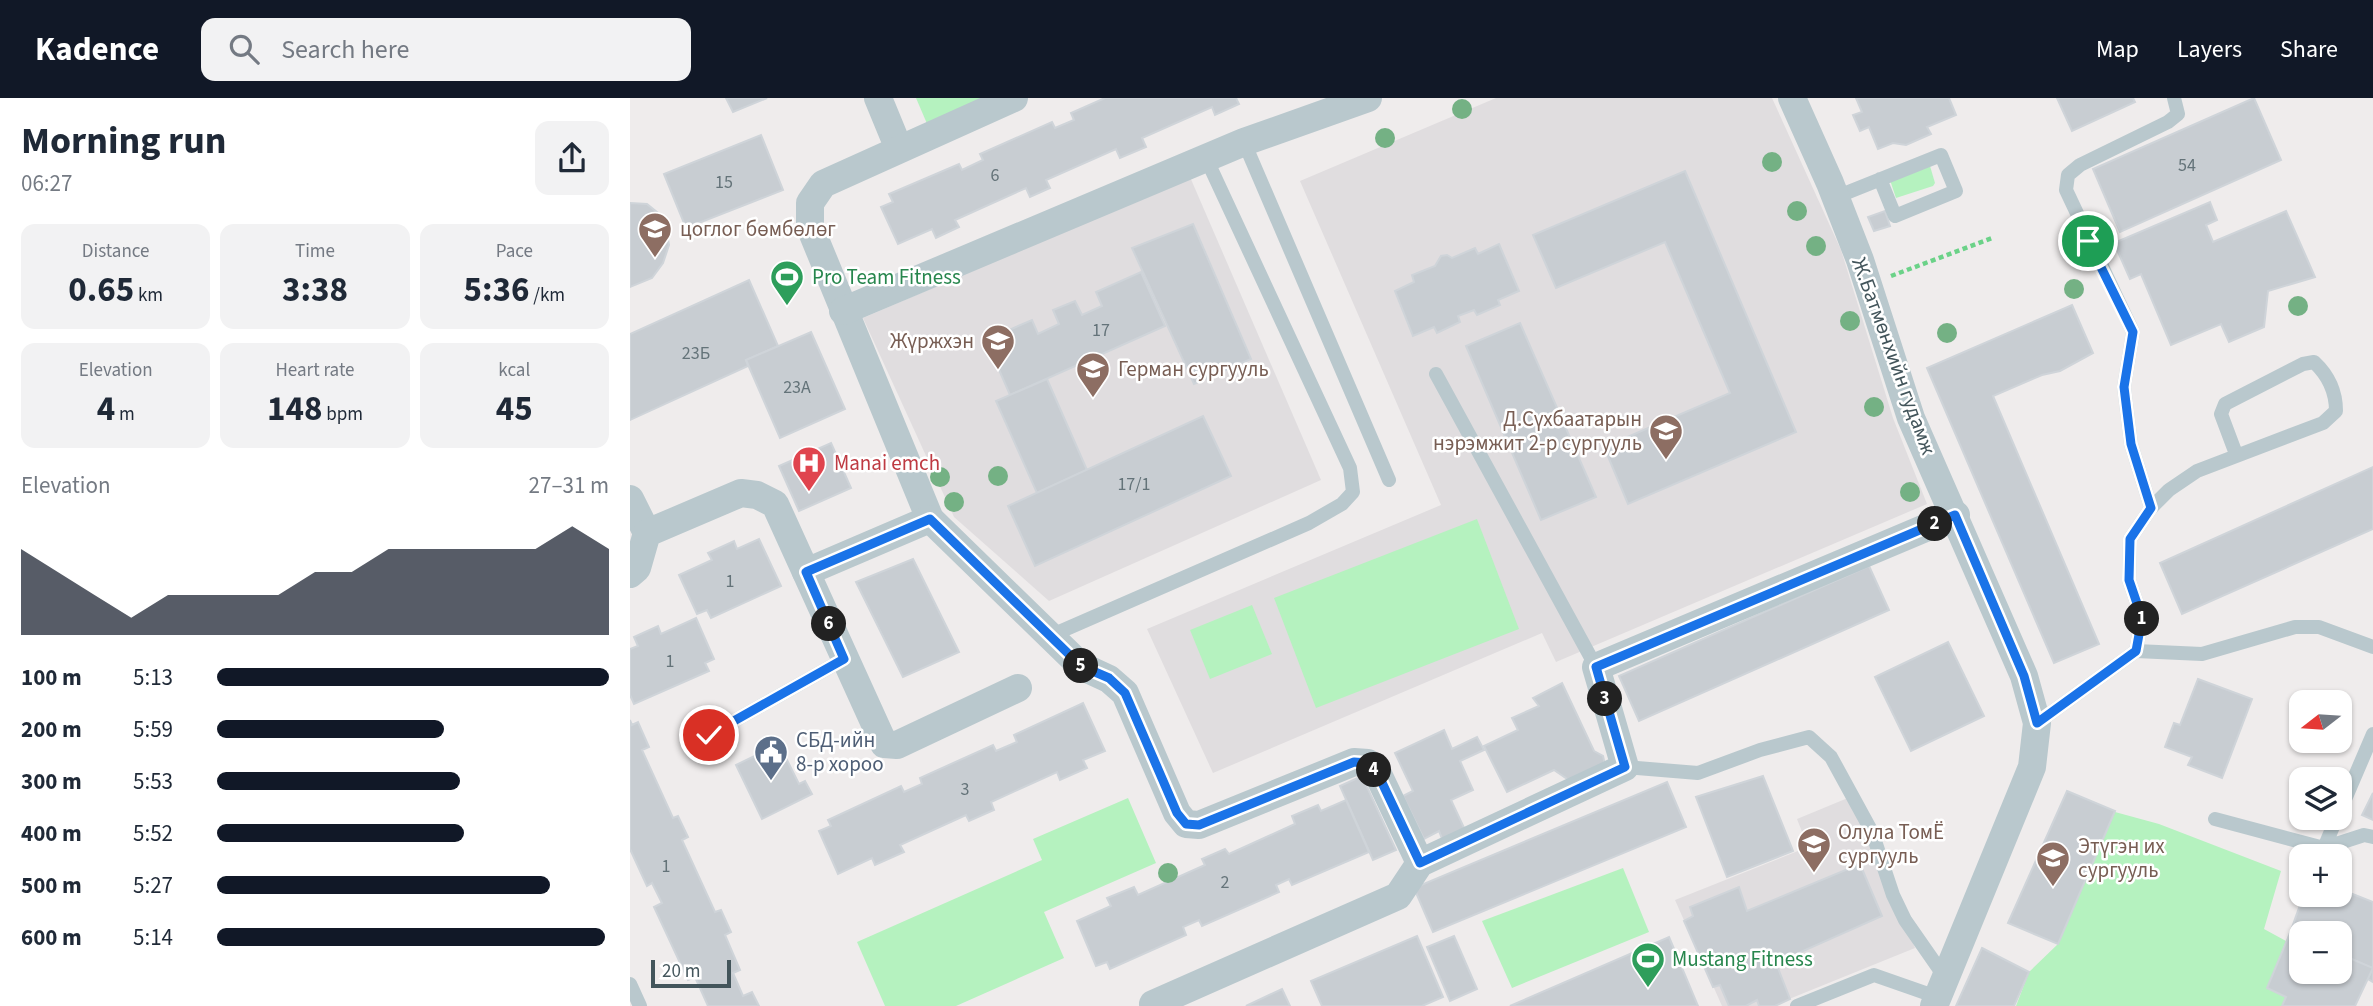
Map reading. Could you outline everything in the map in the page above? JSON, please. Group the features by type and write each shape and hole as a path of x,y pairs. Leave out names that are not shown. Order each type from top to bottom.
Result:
{"street":[{"path":"878,98 899,149"},
{"path":"1014,98 822,184 810,203 810,227 930,519 1081,666 1109,678 1125,693 1177,813 1186,824 1199,825 1354,762 1368,763 1377,772 1420,863"},
{"path":"843,311 1244,142 1368,98"},
{"name":"Ж.Батмөнхийн гудамж","path":"1792,98 1836,197 1860,260 1911,418 2024,676 2037,723 2032,767 1938,993"},
{"path":"647,533 741,493 757,495 775,504 884,744 897,745 1018,688"},
{"path":"630,499 647,533 636,568 630,574"},
{"path":"1152,1005 1398,896 1420,863 1625,767 1596,667 1955,515"},
{"path":"806,572 930,519"}],"lane":[{"path":"2151,508 2131,444 2124,387 2133,332 2066,190 2068,175 2080,165 2168,122 2178,114 2174,98"},
{"path":"1244,142 1389,480"},
{"path":"1836,197 1880,179 1941,155 1956,191 1895,216 1880,179"},
{"path":"1050,636 1309,523 1342,504 1353,492 1350,468 1206,158"},
{"path":"2136,651 2142,618 2129,580 2130,539 2151,508 2169,490 2197,471 2323,423 2336,411 2336,396 2322,369 2314,362 2303,364 2225,404 2221,414 2223,426 2236,454"},
{"path":"1436,374 1596,667"},
{"path":"2037,723 2136,651 2202,654 2295,627 2319,627 2373,648"},
{"path":"709,735 844,659"},
{"path":"2352,783 2373,734"},
{"path":"1625,767 1698,773 1760,750 1808,737 1831,757 1872,832 1893,895 1938,993"},
{"path":"2215,818 2309,844"},
{"path":"2336,844 2364,835 2373,836"},
{"path":"1797,1006 1874,975 1938,993"},
{"path":"630,984 640,1006"}],"path":[{"path":"1890,277 1992,238"}],"shaded area":[{"name":"Д.Сүхбаатарын нэрэмжит 2-р сургууль","path":"1496,98 1772,98 1841,250 1893,418 1927,504 1556,662 1542,633 1213,773 1147,629 1441,505 1300,181"},
{"name":"Герман сургууль","path":"1190,177 1321,480 1049,601 954,517 863,318"},
{"name":"Олула ТомЁ сургууль","path":"1855,795 1915,948 1772,1006 1722,1006 1675,900 1808,847 1797,819"}],"green space":[{"path":"916,98 991,98 928,126"},
{"path":"1930,166 1935,183 1933,186 1896,198 1890,180"},
{"path":"1477,519 1519,629 1316,708 1274,598"},
{"path":"1252,605 1272,654 1210,679 1190,630"},
{"path":"1128,798 1156,863 1044,912 1064,958 956,1006 885,1006 857,942 1042,860 1033,839"},
{"path":"2115,812 2159,824 2281,871 2264,929 2286,941 2267,988 2286,997 2282,1006 2016,1006 2029,972 2058,944"},
{"path":"1623,868 1649,932 1512,988 1482,921"}],"building":[{"path":"726,98 767,98 733,112"},
{"path":"1105,98 1236,98 1239,104 1215,115 1212,107 1142,138 1146,147 1120,158 1116,149 1046,180 1050,188 1030,197 1026,188 955,220 959,227 936,238 932,229 898,244 881,207 893,202 889,194 959,164 962,170 983,160 980,154 1052,122 1055,128 1074,120 1071,113"},
{"path":"1856,98 1949,98 1956,115 1927,127 1931,134 1906,145 1893,143 1878,149 1869,127 1860,131 1853,115 1862,112"},
{"path":"2057,98 2133,98 2135,102 2072,131"},
{"path":"2254,98 2281,160 2120,232 2093,169"},
{"path":"761,135 783,190 686,228 664,174"},
{"path":"1685,171 1796,432 1628,504 1604,447 1730,393 1665,242 1556,288 1533,235"},
{"path":"2210,202 2217,220 2206,225 2213,242 2286,211 2315,277 2268,291 2264,327 2229,342 2221,324 2171,345 2141,274 2130,279 2114,243"},
{"path":"630,203 647,204 658,213 666,228 669,245 663,263 652,278 630,287"},
{"path":"1885,211 1890,226 1874,231 1868,217"},
{"path":"1193,224 1251,359 1194,384 1132,248"},
{"path":"1499,244 1519,291 1498,300 1500,305 1477,315 1474,310 1458,316 1460,322 1437,333 1434,327 1413,336 1395,291 1414,282 1412,275 1435,266 1441,256 1452,258 1475,248 1478,254"},
{"path":"1141,272 1165,326 1010,395 986,340 1032,320 1038,334 1059,324 1053,310 1075,301 1082,315 1102,306 1096,292"},
{"path":"749,280 778,346 746,360 748,366 630,420 630,334"},
{"path":"2072,305 2093,353 2060,371 2042,375 1993,396 2099,644 2054,663 1927,368"},
{"path":"1520,323 1596,497 1541,520 1466,346"},
{"path":"811,332 845,409 780,438 746,360"},
{"path":"1047,379 1087,470 1037,493 996,401"},
{"path":"1203,416 1231,476 1035,566 1008,506"},
{"path":"831,443 851,488 799,511 779,466"},
{"path":"2373,467 2373,529 2182,614 2160,563"},
{"path":"759,539 781,586 711,618 707,610 697,614 679,575 712,560 708,553 734,541 737,549"},
{"path":"913,559 959,652 903,677 856,582"},
{"path":"1869,566 1889,610 1639,721 1619,676"},
{"path":"696,618 714,659 705,663 709,671 634,704 630,695 630,649 638,646 634,637 658,626 661,634"},
{"path":"1948,642 1984,716 1911,751 1875,677"},
{"path":"2198,679 2252,699 2222,778 2188,765 2192,757 2165,747 2174,723 2180,725"},
{"path":"1562,683 1594,751 1603,756 1605,765 1576,785 1554,770 1507,792 1484,746 1518,730 1512,718 1539,706 1533,698"},
{"path":"1083,703 1105,751 1083,760 1087,768 1060,780 1057,772 991,802 994,810 969,821 966,815 900,845 904,852 875,865 872,858 838,874 819,831 831,826 828,820 901,786 904,792 922,784 920,778 993,745 996,751 1017,742 1014,735"},
{"path":"630,720 632,725 638,722 649,747 642,750 673,818 678,816 688,837 682,840 715,912 721,910 731,932 725,935 740,970 733,973 743,996 752,992 759,1006 708,1006 695,977 688,980 654,907 662,903 652,883 647,886 630,849"},
{"path":"1444,730 1452,749 1477,737 1484,750 1460,761 1473,790 1451,800 1465,830 1443,841 1439,831 1424,839 1403,796 1413,791 1395,753"},
{"name":"СБД-ийн 8-р хороо","path":"779,744 799,784 805,781 812,794 762,819 736,765"},
{"path":"1362,776 1396,850 1373,860 1340,786"},
{"path":"1763,776 1793,851 1727,877 1696,797"},
{"path":"1667,782 1686,827 1433,932 1414,888"},
{"name":"Этүгэн их сургууль","path":"2067,791 2115,811 2058,944 2008,923"},
{"path":"2373,793 2373,820 2362,815"},
{"path":"1346,800 1369,852 1292,885 1289,879 1276,885 1279,892 1202,926 1199,920 1183,927 1186,935 1110,969 1107,962 1096,966 1077,921 1111,906 1107,898 1134,887 1138,895 1205,865 1202,859 1225,849 1229,854 1295,824 1292,816 1318,805 1321,811"},
{"name":"Олула ТомЁ сургууль","path":"1860,864 1882,916 1776,963 1790,999 1775,1006 1759,1006 1757,1000 1746,1006 1729,1006 1720,985 1713,987 1684,921 1693,916 1690,907 1739,887 1747,911"},
{"path":"2352,894 2373,902 2373,982 2368,979 2372,968 2352,959 2352,921 2294,921 2299,907 2352,907"},
{"path":"2289,935 2289,984 2352,984 2352,959 2373,968 2355,1006 2282,1006 2286,997 2267,988"},
{"path":"1417,936 1443,997 1422,1006 1322,1006 1311,981"},
{"path":"1454,936 1477,989 1450,1001 1427,947"},
{"path":"1669,937 1698,1006 1510,1006"},
{"path":"1982,948 2029,972 2014,1006 1956,1006"},
{"path":"1282,989 1290,1006 1246,1006"}],"place":[{"name":"цоглог бөмбөлөг","path":"655,259"},
{"name":"Pro Team Fitness","path":"787,307"},
{"name":"Жүржхэн","path":"998,371"},
{"name":"Герман сургууль","path":"1093,399"},
{"name":"Д.Сүхбаатарын нэрэмжит 2-р сургууль","path":"1666,461"},
{"name":"Manai emch","path":"809,493"},
{"name":"СБД-ийн 8-р хороо","path":"771,782"},
{"name":"Олула ТомЁ сургууль","path":"1814,874"},
{"name":"Этүгэн их сургууль","path":"2053,888"},
{"name":"Mustang Fitness","path":"1648,989"}],"route":[{"path":"709,735 844,659 806,572 930,519 1081,666 1109,678 1125,693 1177,813 1186,824 1199,825 1354,762 1368,763 1377,772 1420,863 1625,767 1596,667 1955,515 2024,676 2037,723 2136,651 2142,618 2129,580 2130,539 2151,508 2131,444 2124,387 2133,332 2088,241"}]}
